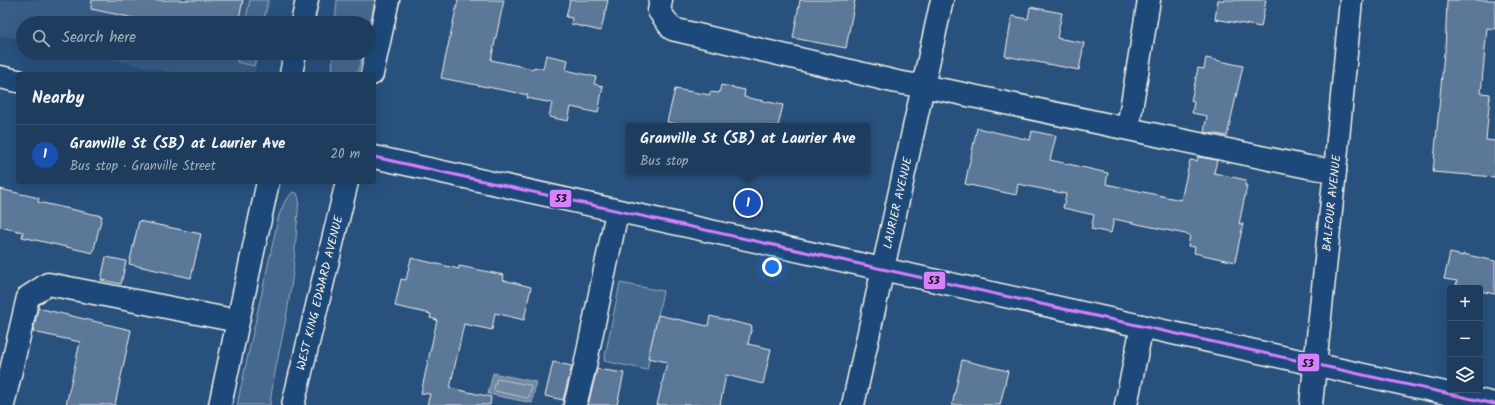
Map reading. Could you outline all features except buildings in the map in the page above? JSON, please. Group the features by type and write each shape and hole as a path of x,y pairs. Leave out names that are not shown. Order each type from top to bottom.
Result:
{"main road":[{"path":"304,16 307,0"},
{"path":"376,56 388,0"},
{"path":"661,0 659,11 672,29 897,82 1128,128 1308,167 1335,171"},
{"name":"LAURIER AVENUE","path":"853,405 942,0"},
{"path":"1128,128 1148,0"},
{"name":"BALFOUR AVENUE","path":"1311,405 1351,0"},
{"path":"291,72 294,60"},
{"path":"372,72 375,60"},
{"path":"0,77 16,81"},
{"path":"376,158 1495,404"},
{"path":"220,405 268,184"},
{"name":"WEST KING EDWARD AVENUE","path":"293,405 347,184"},
{"path":"575,405 617,212"},
{"path":"3,405 28,297 48,284 238,321"},
{"path":"1126,405 1142,326"}],"shaded area":[{"path":"0,0 271,0 268,16 16,16 16,38 0,35"},
{"path":"250,0 268,0 265,16 247,16"},
{"path":"337,0 375,0 372,16 336,16"},
{"path":"115,60 257,60 254,72 169,72"},
{"path":"237,60 255,60 254,66 237,62"},
{"path":"333,60 362,60 358,72 332,72"},
{"path":"293,192 297,193 299,199 293,275 270,405 237,405 279,215 285,201"},
{"path":"620,283 663,291 647,370 604,361"}],"water":[{"path":"493,373 536,382 532,403 488,394"}],"transit line":[{"name":"53","path":"376,157 1495,404"}],"place":[{"name":"Granville St (SB) at Laurier Ave","path":"748,203"}]}
